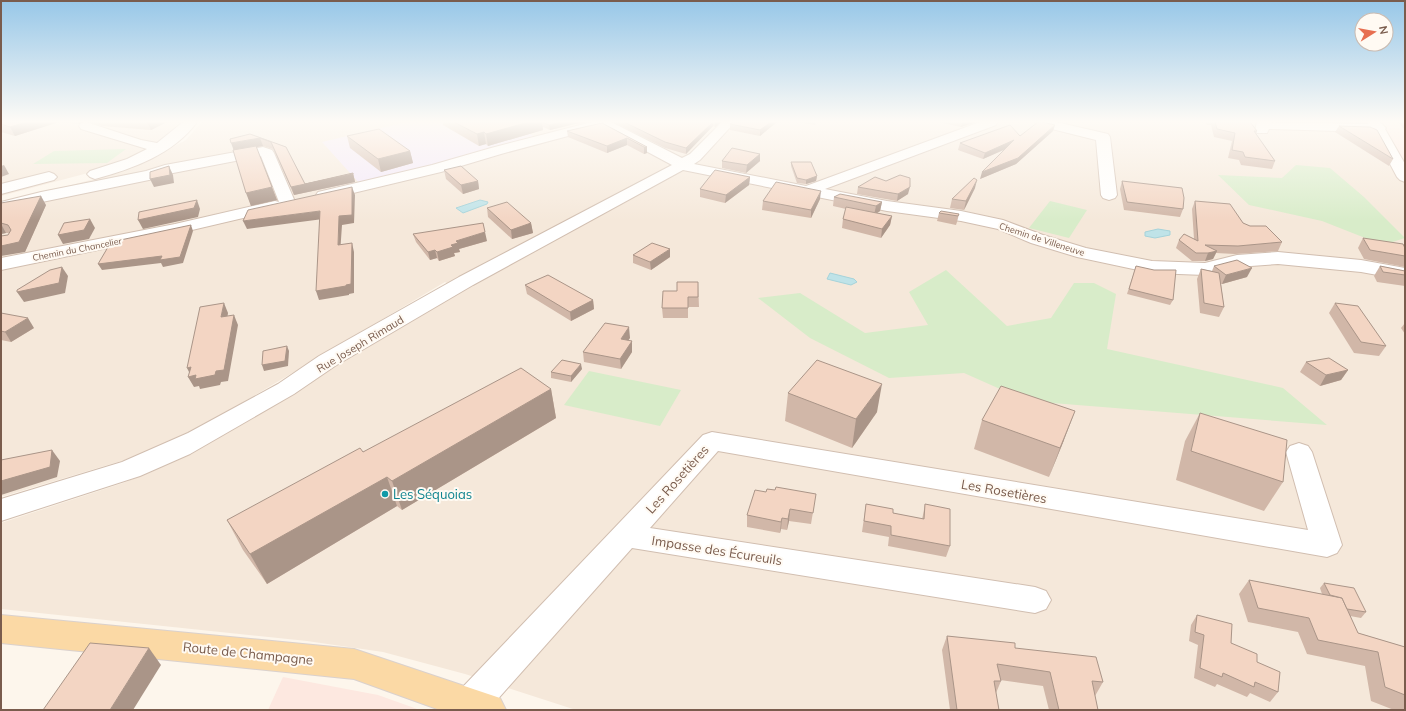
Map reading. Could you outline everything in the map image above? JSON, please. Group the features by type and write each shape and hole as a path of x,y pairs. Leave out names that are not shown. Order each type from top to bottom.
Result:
{"main road":[{"name":"Route de Champagne","path":"1,629 354,664 475,708"}],"street":[{"path":"1,199 113,169 144,155"},
{"path":"1,207 165,170 241,155"},
{"path":"268,155 300,201"},
{"name":"Chemin du Chancelier","path":"1,264 176,229 300,201 436,169 482,155"},
{"name":"Chemin du Chancelier","path":"666,155 682,165"},
{"name":"Rue Joseph Rimaud","path":"1,510 131,469 159,458 205,435 287,388 328,361 466,281 682,165 697,155"},
{"path":"809,190 902,155"},
{"path":"1105,155 1109,195"},
{"path":"1392,155 1400,171 1405,177"},
{"name":"Chemin de Villeneuve","path":"682,165 725,175 887,206 982,220 1002,225 1037,239 1083,253 1152,267 1205,269 1237,261 1278,258 1360,266 1405,274"},
{"path":"1,189 49,177"},
{"name":"Les Rosetières","path":"626,536 712,441 1326,545 1299,452"},
{"name":"Rue Joseph Rimaud","path":"1,513 28,501"},
{"path":"475,708 626,536"},
{"name":"Impasse des Écureuils","path":"626,536 1035,600"}],"shaded area":[{"path":"1,155 135,155 103,169 1,196"},
{"path":"157,155 1400,155 1405,158 1405,710 576,710 465,674 383,652 307,641 1,609 1,523 123,483 151,472 174,460 461,291 445,282 168,447 1,497 1,204 131,169"},
{"path":"334,155 472,155 431,167 427,166 360,184"},
{"path":"283,677 378,695 420,710 268,710"}],"green space":[{"path":"47,155 118,155 107,163 33,164"},
{"path":"1296,165 1330,168 1364,197 1405,238 1383,245 1322,221 1249,205 1218,175 1282,178"},
{"path":"1050,201 1087,210 1069,238 1029,228"},
{"path":"946,270 1007,326 1051,318 1074,283 1094,283 1116,294 1107,349 1283,388 1327,425 1027,401 964,373 889,378 810,338 758,298 800,293 865,333 928,325 909,292"},
{"path":"589,371 681,390 660,426 564,405"}],"water":[{"path":"480,200 488,202 487,204 463,213 456,208"},
{"path":"1158,229 1170,231 1170,235 1155,238 1145,236 1145,232"},
{"path":"830,273 854,279 857,282 851,285 827,279"}],"building":[{"path":"235,155 260,155 272,187 246,193"},
{"path":"277,155 290,155 305,184 353,173 353,174 291,187"},
{"path":"373,155 393,155 378,159"},
{"path":"726,155 759,155 747,165 722,161"},
{"path":"999,155 1021,155 1018,158 982,172"},
{"path":"1244,155 1271,155 1275,161 1245,157"},
{"path":"791,162 811,162 817,176 806,180 797,178"},
{"path":"169,166 170,175 150,179 150,172"},
{"path":"461,166 478,181 461,185 444,170"},
{"path":"715,170 750,177 726,195 700,189"},
{"path":"900,175 910,178 910,187 898,194 858,187 875,177 886,181"},
{"path":"974,178 977,180 966,201 952,199"},
{"path":"1122,181 1182,188 1184,198 1183,209 1127,202"},
{"path":"776,182 821,191 811,210 763,201"},
{"path":"352,187 352,215 339,216 338,245 352,243 351,284 346,286 316,291 320,211 243,221 248,210"},
{"path":"840,194 882,202 876,206 834,197"},
{"path":"41,196 19,242 1,246 1,236 8,235 11,230 8,225 1,223 1,203"},
{"path":"197,200 194,208 138,220 139,212"},
{"path":"1195,201 1230,204 1243,223 1250,226 1266,226 1282,242 1238,246 1205,245 1217,251 1196,253 1179,240 1184,234 1198,241"},
{"path":"507,202 531,223 511,230 487,208"},
{"path":"846,207 892,216 882,229 843,219"},
{"path":"941,211 959,214 958,216 939,213"},
{"path":"90,219 84,230 58,235 64,223"},
{"path":"483,223 485,232 456,241 458,243 451,245 453,247 437,252 435,250 428,252 413,234"},
{"path":"191,225 180,257 160,260 162,256 98,264 111,242"},
{"path":"1363,238 1403,244 1405,248 1405,256 1370,250"},
{"path":"652,243 670,249 650,262 633,255"},
{"path":"1237,260 1252,268 1226,275 1214,266"},
{"path":"1136,266 1154,270 1176,270 1173,300 1129,289"},
{"path":"1380,266 1405,271 1405,275 1383,272"},
{"path":"62,267 59,283 17,292 17,290 50,270"},
{"path":"1201,269 1219,273 1224,307 1204,303"},
{"path":"548,275 593,300 570,312 525,285"},
{"path":"677,282 698,282 698,297 688,297 688,308 662,308 663,291 677,291"},
{"path":"224,303 221,317 234,315 224,370 216,371 215,375 195,379 196,375 188,377 191,367 187,368 200,307"},
{"path":"1335,303 1358,306 1386,346 1361,342"},
{"path":"1,313 28,318 5,332 1,331"},
{"path":"605,323 629,327 621,339 632,341 620,359 583,352"},
{"path":"287,346 285,361 262,365 263,351"},
{"path":"1329,358 1348,370 1326,375 1306,362"},
{"path":"562,360 581,364 571,376 551,372"},
{"path":"817,360 882,384 856,419 788,393"},
{"path":"521,368 551,389 392,481 387,477 250,554 227,520 360,448 363,452"},
{"path":"1001,386 1075,411 1060,448 982,420"},
{"path":"1200,413 1287,440 1283,482 1191,451"},
{"path":"52,450 50,467 1,481 1,460"},
{"path":"776,487 816,494 813,513 790,509 788,519 782,518 781,522 747,515 755,490 766,492 767,489 775,490"},
{"path":"866,504 893,509 893,513 924,519 925,504 950,509 950,546 891,535 891,526 864,521"},
{"path":"1249,580 1342,598 1358,633 1405,647 1405,695 1385,687 1378,652 1318,640 1309,618 1258,608"},
{"path":"1324,583 1354,588 1366,612 1347,609 1342,598 1330,595"},
{"path":"1197,615 1232,624 1231,643 1257,654 1257,662 1280,672 1278,692 1255,682 1254,687 1223,673 1222,677 1200,668 1204,635 1195,632"},
{"path":"947,636 1015,643 1015,648 1096,657 1103,682 1092,681 1098,710 1059,710 1050,672 997,664 1001,681 994,681 999,710 957,710"},
{"path":"90,643 149,648 110,710 43,710"}],"place":[{"name":"Les Séquoias","path":"385,494"}]}
